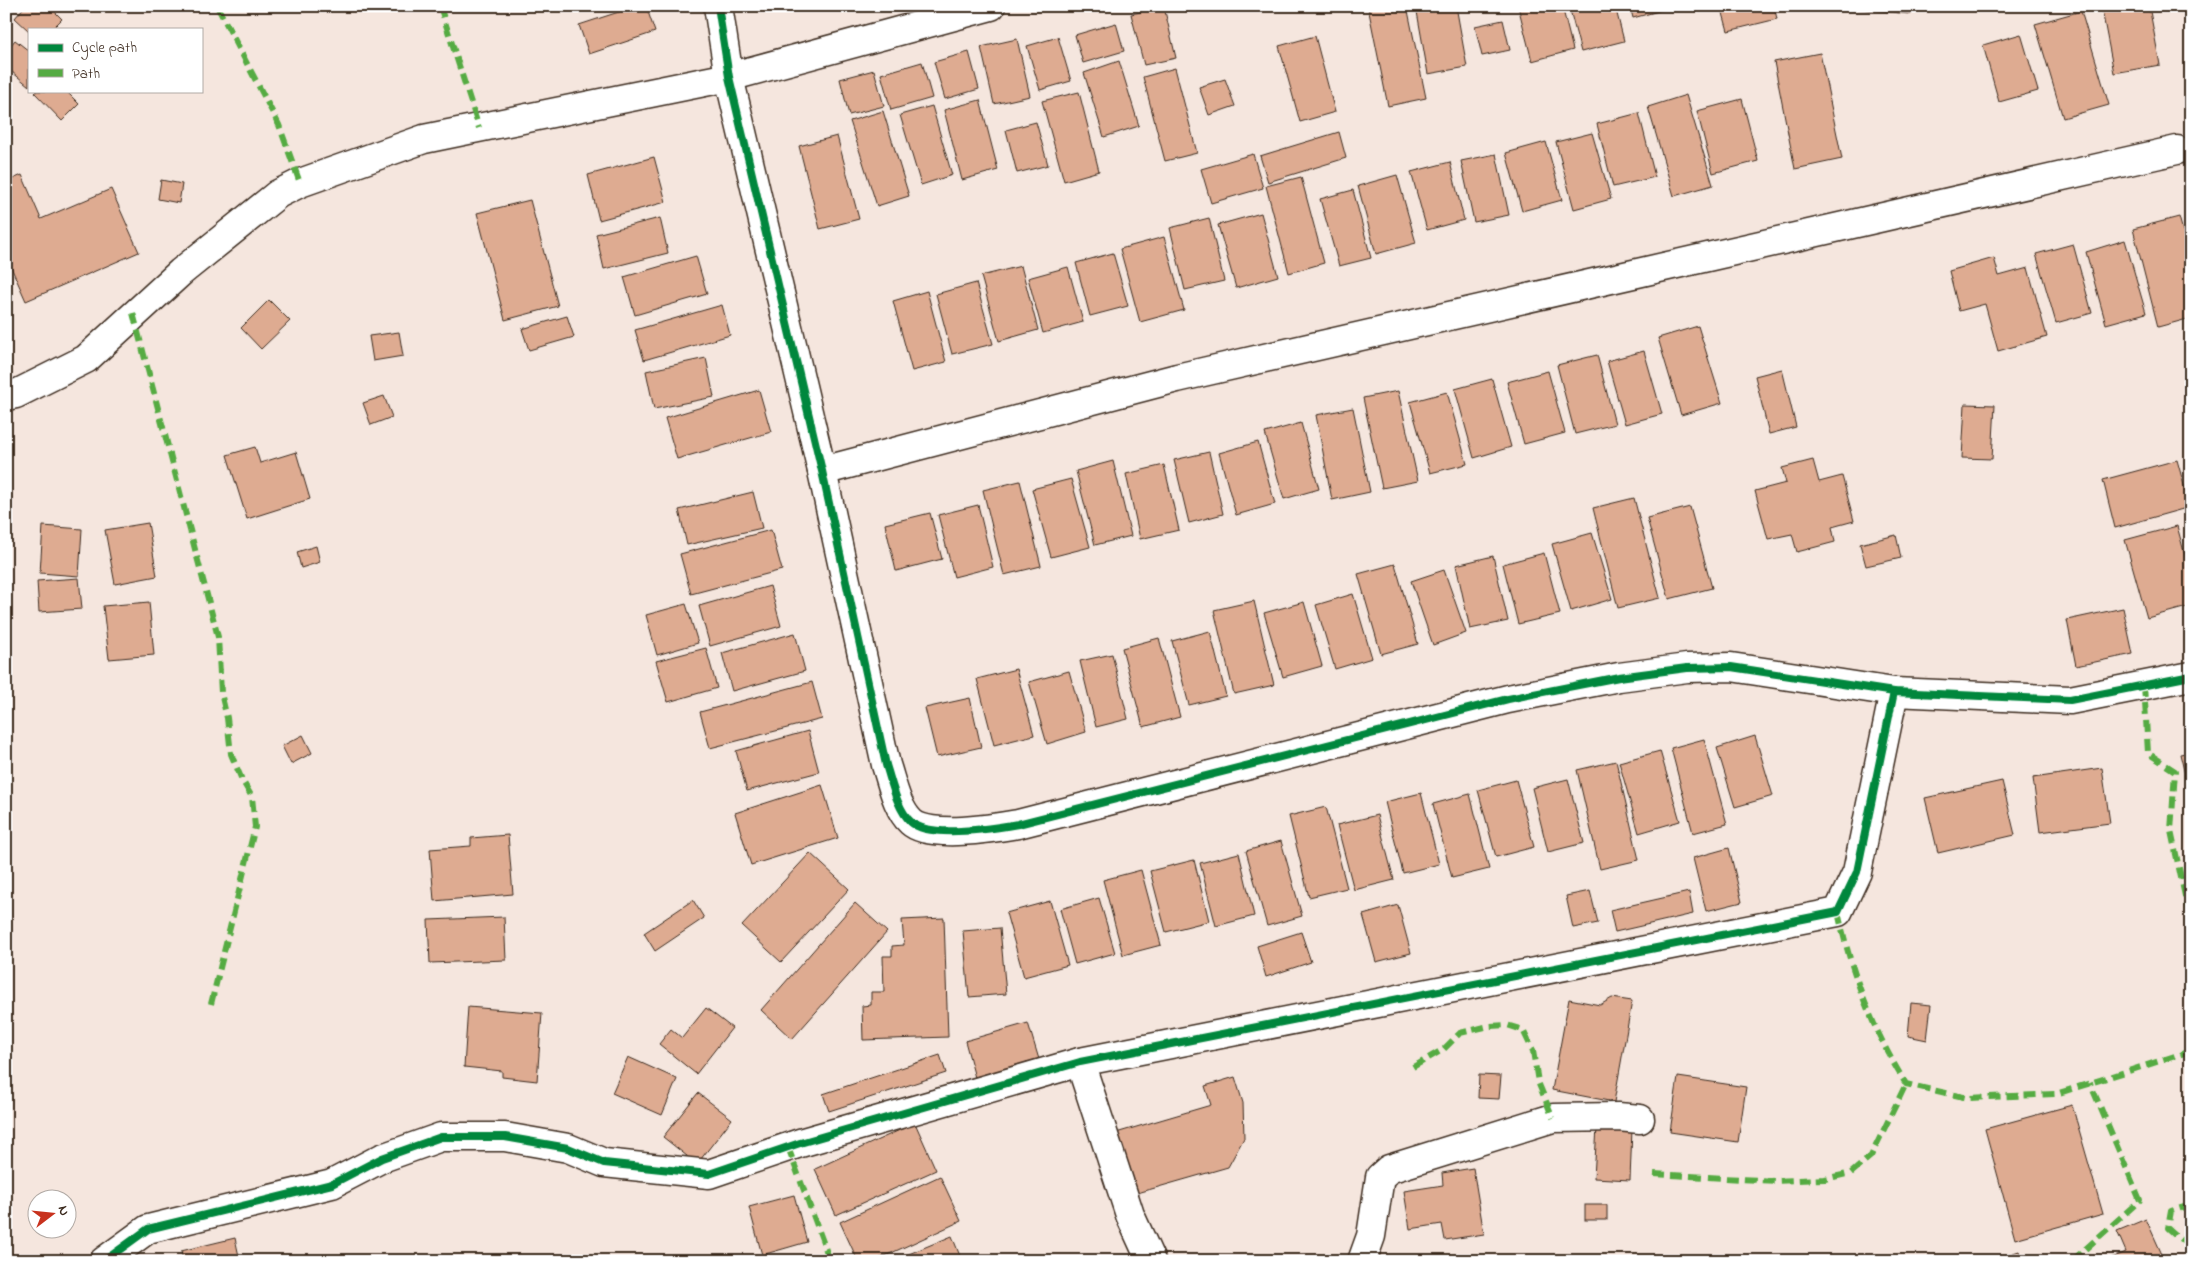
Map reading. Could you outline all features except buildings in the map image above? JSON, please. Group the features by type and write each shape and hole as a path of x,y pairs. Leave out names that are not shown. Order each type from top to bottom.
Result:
{"street":[{"path":"718,6 729,77 822,472 886,765 899,802 912,822 930,829 952,831 1018,824 1508,699 1619,676 1687,668 1731,667 1894,692 2070,700 2191,676"},
{"path":"6,396 16,394 86,359 181,272 278,194 300,183 424,139 729,77 991,6"},
{"path":"822,472 1177,378 2177,150"},
{"path":"104,1261 148,1229 332,1184 382,1158 441,1137 504,1137 568,1148 604,1163 709,1174 800,1143 1080,1062 1838,912 1857,872 1894,692"},
{"path":"1080,1062 1130,1215 1151,1261"},
{"path":"1362,1261 1371,1236 1377,1186 1380,1177 1389,1169 1553,1118 1640,1118"}],"marked path":[{"path":"217,6 279,125 300,183"},
{"path":"440,6 479,128"},
{"path":"133,313 218,637 221,693 227,718 231,754 242,780 252,797 255,827 211,1004"},
{"path":"2144,685 2148,753 2175,771 2171,831 2191,924"},
{"path":"1838,912 1864,1001 1883,1043 1906,1084 1968,1098 2056,1094 2191,1051"},
{"path":"1413,1067 1444,1049 1460,1033 1489,1026 1507,1025 1523,1030 1533,1051 1538,1082 1553,1118"},
{"path":"2072,1261 2140,1200 2090,1083"},
{"path":"1654,1174 1776,1181 1825,1179 1851,1173 1871,1156 1906,1084"},
{"path":"788,1147 830,1261"},
{"path":"2191,1205 2171,1211 2168,1228 2191,1248"}],"cycle path":[{"path":"718,6 729,77 822,471 886,765 902,810 911,822 920,827 932,830 963,831 1018,824 1508,699 1619,677 1687,668 1731,667 1894,692 2070,700 2191,676"},
{"path":"104,1261 148,1229 332,1184 382,1158 441,1137 505,1137 568,1148 604,1163 709,1174 800,1143 1080,1062 1838,912 1857,872 1894,692"}]}
